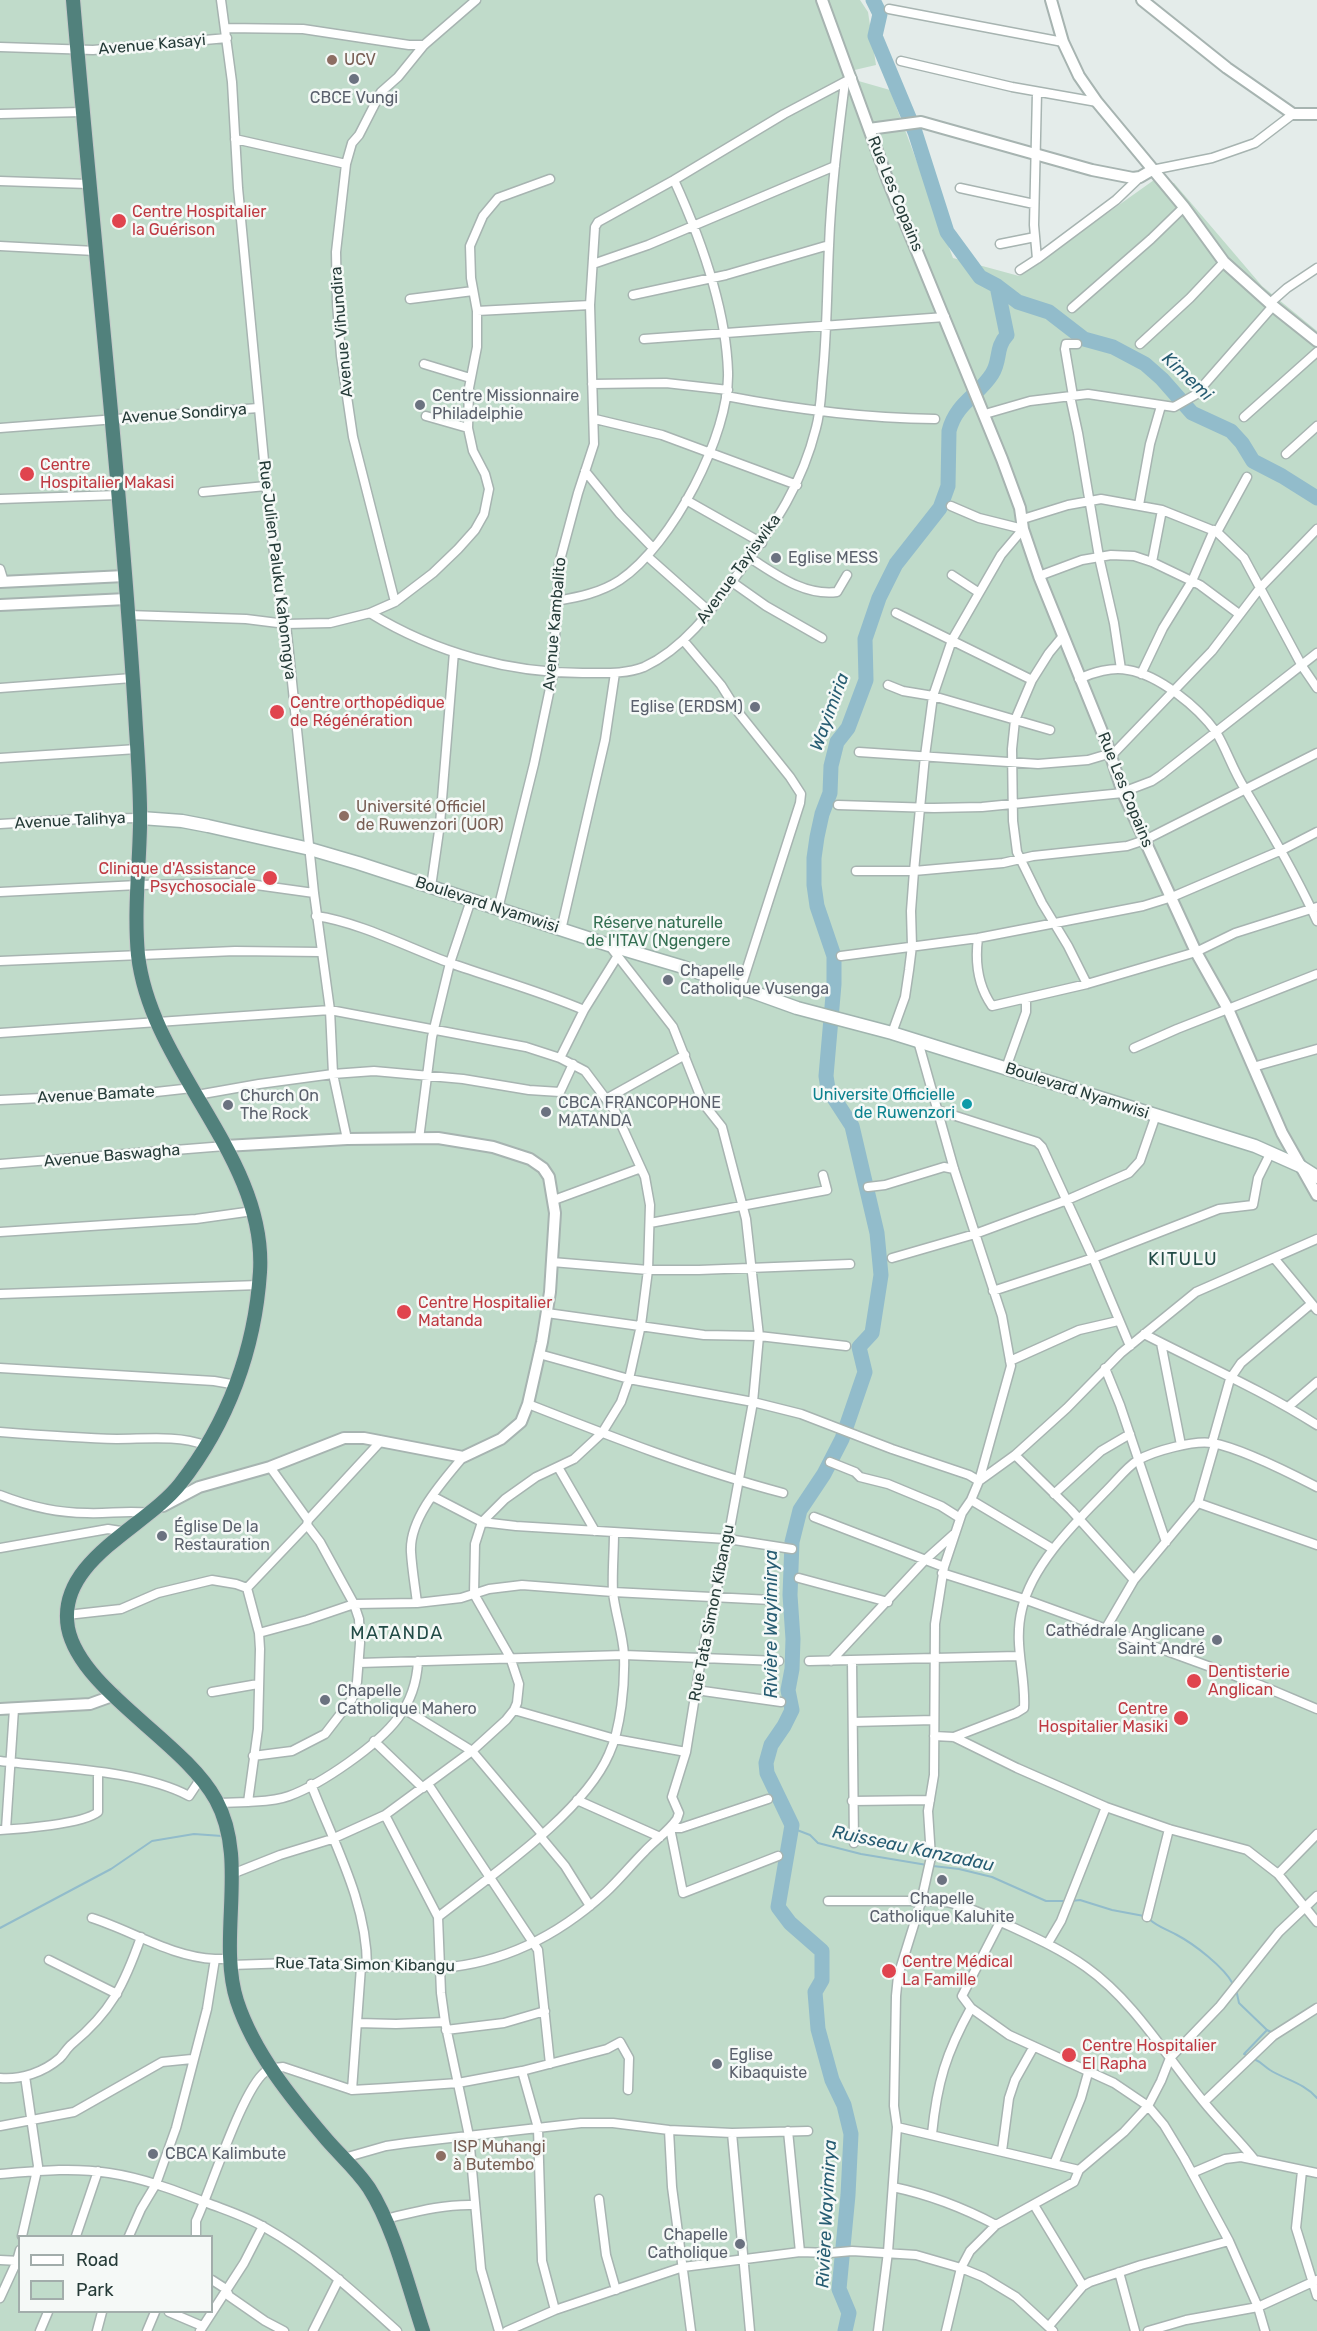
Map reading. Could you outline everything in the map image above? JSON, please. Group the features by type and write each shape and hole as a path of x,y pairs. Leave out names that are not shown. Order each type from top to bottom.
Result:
{"highway":[{"path":"73,0 127,599 141,818 138,885 139,955 146,993 157,1023 243,1180 260,1242 255,1319 246,1360 224,1416 178,1486 128,1532 91,1561 78,1575 72,1590 67,1615 68,1630 80,1658 115,1695 188,1763 219,1803 228,1836 232,1874 231,1962 237,2002 249,2030 271,2068 328,2141 371,2190 385,2219 423,2331"}],"main road":[{"name":"Boulevard Nyamwisi","path":"141,818 208,825 310,849 683,967 797,1008 892,1032 1271,1152 1316,1175"}],"street":[{"name":"Rue Julien Paluku Kahonngya","path":"221,0 266,486 279,593 286,624 316,916 330,1010 333,1074 347,1138"},
{"name":"Avenue Vihundira","path":"395,602 353,437 341,356 336,252 346,164 352,143 359,135 381,93 398,77 424,45 476,0"},
{"name":"Rue Les Copains","path":"822,0 848,80 985,414 1039,576 1123,792 1196,952 1228,1009 1252,1067 1300,1166 1317,1195"},
{"path":"1052,0 1063,42 1079,75 1097,102 1184,207 1224,262 1317,341"},
{"path":"1142,0 1227,68 1293,114 1317,114"},
{"path":"889,9 1063,42"},
{"path":"225,28 303,29 409,45 424,45"},
{"name":"Avenue Kasayi","path":"0,47 77,50 226,38"},
{"path":"901,61 1037,92 1097,102"},
{"path":"556,601 597,593 622,579 647,556 673,522 711,453 727,393 724,333 693,226 674,180 784,114 848,80"},
{"name":"Avenue Tayiswika","path":"370,613 398,630 454,652 516,669 553,674 615,673 644,667 671,651 696,628 762,543 797,485 819,413 828,326 829,245 835,166 848,80"},
{"path":"1037,92 1034,204 1037,260"},
{"path":"0,114 82,112"},
{"path":"1020,270 1037,260 1116,200 1140,177 1152,170 1212,158 1255,143 1293,114"},
{"path":"869,129 921,122 1092,170 1133,178 1140,177"},
{"path":"235,138 346,164"},
{"path":"593,264 648,245 835,166"},
{"path":"128,615 246,619 286,624 330,623 370,613 395,602 433,573 459,549 475,530 484,514 489,489 485,474 473,451 468,428 470,378 477,347 477,311 473,291 470,246 483,216 498,198 550,179"},
{"name":"Avenue Kambalito","path":"498,909 534,764 553,674 559,564 594,444 590,305 593,231 598,222 674,180"},
{"path":"0,181 88,184"},
{"path":"960,188 1034,204"},
{"path":"1072,308 1152,239 1184,207"},
{"path":"1000,244 1035,237"},
{"path":"633,295 710,279 829,245"},
{"path":"0,246 95,251"},
{"path":"1140,344 1190,298 1224,262"},
{"path":"985,414 1030,401 1088,394 1174,407 1189,399 1287,288 1317,268"},
{"path":"410,299 473,291"},
{"path":"477,311 590,305"},
{"path":"644,339 945,317"},
{"path":"1077,344 1066,344 1065,349 1071,396 1121,669"},
{"path":"1244,417 1317,352"},
{"path":"424,364 470,378"},
{"path":"592,384 666,383 727,393 819,413 875,418 934,419"},
{"path":"1139,505 1150,444 1161,406"},
{"name":"Avenue Sondirya","path":"0,428 258,408"},
{"path":"426,416 468,428"},
{"path":"595,419 647,431 797,485"},
{"path":"1286,454 1317,426"},
{"path":"585,471 620,514 654,548"},
{"path":"1141,674 1163,628 1192,581 1216,531 1247,477"},
{"path":"203,492 266,486"},
{"path":"0,499 118,495"},
{"path":"951,506 979,518 1023,524 1090,500 1101,499 1162,510 1216,531 1244,558 1302,666 1317,688"},
{"path":"686,500 762,543"},
{"path":"1152,562 1162,510"},
{"path":"892,1032 905,997 912,946 911,911 914,871 933,696 951,640 978,592 1023,524"},
{"path":"859,752 1038,764 1073,762 1110,754 1130,738 1212,651 1260,588 1317,528"},
{"path":"647,556 708,611"},
{"path":"1039,576 1069,563 1099,557 1134,556 1192,581 1239,614"},
{"path":"750,558 785,580 805,590 819,593 837,592 847,575"},
{"path":"0,569 3,574 2,582 125,576"},
{"path":"952,574 978,592"},
{"path":"732,582 766,606 822,638"},
{"path":"0,605 127,599"},
{"path":"896,613 1032,680"},
{"path":"1063,636 1032,680 1015,720 1012,805 1016,844 1022,860 1042,903 1087,984"},
{"path":"683,640 721,685 738,712 801,794 741,987"},
{"path":"431,887 445,780 454,652"},
{"path":"838,805 921,808 1012,805 1123,792 1152,781 1317,653"},
{"path":"1079,679 1102,671 1121,669 1141,674 1172,691 1199,712 1216,732 1244,788 1314,908 1317,921"},
{"path":"561,930 606,740 615,673"},
{"path":"0,688 132,678"},
{"path":"888,685 1050,730"},
{"path":"0,758 137,749"},
{"path":"856,871 914,871 1004,863 1033,856 1127,846 1145,840 1317,753"},
{"name":"Avenue Talihya","path":"0,825 80,819 141,818"},
{"path":"841,956 978,938 1103,915 1172,897 1282,850 1317,832"},
{"path":"0,892 138,885 242,883 314,892"},
{"path":"419,1139 434,1030 450,963 471,900"},
{"path":"978,938 975,957 982,989 992,1006 1087,984 1196,952 1235,933 1314,908"},
{"path":"316,916 374,933 450,963 559,999 584,1010"},
{"name":"Rue Tata Simon Kibangu","path":"92,1918 184,1955 231,1962 364,1967 462,1966 515,1953 590,1905 677,1819 679,1813 672,1797 686,1752 701,1659 728,1539 753,1402 759,1336 752,1267 742,1205 722,1127 703,1103 674,1028 609,945"},
{"path":"0,961 235,951 321,952"},
{"path":"560,1058 584,1010 617,957"},
{"path":"1134,1048 1317,974"},
{"path":"1006,1068 1026,1012 1026,999"},
{"path":"0,1033 330,1010 526,1047 560,1058 585,1071 615,1111 645,1177 650,1205 648,1270 641,1325 629,1379 618,1408 602,1433 574,1459 523,1485 505,1499 482,1522 475,1544 474,1594 510,1658 519,1684 517,1703 513,1710 506,1720 472,1751 385,1815 332,1839 280,1855 232,1874"},
{"path":"878,2331 888,2252 897,2127 894,2106 898,1976 921,1902 931,1857 930,1800 934,1775 935,1624 943,1570 960,1518 979,1481 1011,1366 1002,1316 954,1169 918,1041"},
{"path":"1252,1067 1317,1049"},
{"path":"606,1099 685,1055"},
{"name":"Avenue Bamate","path":"0,1100 195,1092 333,1074 375,1071 464,1079 529,1090 560,1092 573,1064"},
{"path":"937,1110 1037,1142 1047,1156 1130,1346"},
{"path":"892,1258 975,1234 1067,1200 1136,1168 1156,1115"},
{"path":"225,1146 347,1138 438,1138 493,1147 530,1159 543,1168 549,1177 554,1200 555,1232 547,1313 528,1404 521,1422 514,1430 464,1457 425,1506 412,1540 411,1552 417,1603"},
{"name":"Avenue Baswagha","path":"0,1164 225,1146"},
{"path":"993,1291 1093,1258 1219,1209 1253,1205 1258,1178 1271,1152"},
{"path":"867,1187 885,1185 944,1167 954,1169"},
{"path":"554,1200 641,1168"},
{"path":"650,1223 827,1190 823,1175"},
{"path":"0,1232 196,1219 253,1211"},
{"path":"979,1481 1015,1455 1067,1408 1105,1368 1196,1292 1317,1239"},
{"path":"1106,1628 1134,1580 1198,1503 1230,1379 1241,1362 1314,1307 1274,1258"},
{"path":"552,1262 648,1270 850,1264"},
{"path":"0,1294 259,1285"},
{"path":"547,1313 704,1335 759,1336 846,1346"},
{"path":"1009,1354 1079,1330 1118,1321"},
{"path":"1144,1334 1230,1379 1253,1388 1317,1425"},
{"path":"1161,1343 1181,1444"},
{"path":"539,1354 629,1379 753,1402 801,1414 969,1475 979,1481"},
{"path":"0,1368 214,1381 237,1385"},
{"path":"1105,1368 1166,1542"},
{"path":"1288,1407 1317,1382"},
{"path":"528,1404 738,1481 783,1493"},
{"path":"0,1432 92,1438 159,1438 193,1441 205,1445"},
{"path":"1054,1494 1101,1451 1130,1434"},
{"path":"0,1495 49,1510 87,1514 125,1511 149,1513 199,1487 270,1467 344,1438 364,1438 464,1457"},
{"path":"247,1588 381,1441"},
{"path":"954,1737 1022,1711 1024,1704 1018,1656 1019,1628 1024,1599 1053,1549 1078,1519 1138,1460 1181,1444 1213,1444 1251,1456 1317,1486"},
{"path":"1015,1455 1134,1580"},
{"path":"830,1462 855,1472 860,1477 888,1484 941,1506 960,1518"},
{"path":"253,1756 292,1751 325,1734 352,1699 359,1663 359,1620 354,1604 320,1542 270,1467"},
{"path":"558,1467 595,1531"},
{"path":"432,1496 482,1522 516,1527 728,1539 792,1549"},
{"path":"971,1500 1053,1549"},
{"path":"1198,1503 1317,1545"},
{"path":"814,1517 926,1560 943,1570 1260,1685 1317,1709"},
{"path":"0,1548 108,1529 128,1532"},
{"path":"438,1917 541,1835 578,1800 601,1769 615,1739 620,1713 624,1655 613,1592 614,1533"},
{"path":"831,1661 926,1560 954,1534"},
{"path":"799,1578 888,1602"},
{"path":"67,1615 122,1609 158,1593 212,1580 247,1588"},
{"path":"260,1633 354,1604 417,1603 461,1598 489,1589 522,1585 771,1600"},
{"path":"247,1588 260,1633 258,1729 248,1802"},
{"path":"359,1663 624,1655 779,1661"},
{"path":"809,1661 933,1660 1018,1656"},
{"path":"219,1803 273,1800 289,1796 362,1752 398,1719 416,1682 418,1661"},
{"path":"852,1661 854,1843"},
{"path":"212,1692 258,1684"},
{"path":"696,1690 781,1702"},
{"path":"0,1709 90,1704 115,1695"},
{"path":"14,1709 11,1762 3,1830 68,1822 93,1816 98,1812 98,1772"},
{"path":"404,1709 472,1751 565,1866 590,1905"},
{"path":"513,1710 615,1739 686,1752"},
{"path":"853,1722 934,1720"},
{"path":"934,1736 954,1737 1017,1768 1106,1807 1169,1829 1247,1850 1278,1874 1317,1922"},
{"path":"374,1741 426,1786 534,1942 538,1950 550,2064"},
{"path":"0,1761 98,1772 152,1782 189,1796 201,1778"},
{"path":"311,1784 332,1839 349,1874 367,1942 357,2022 352,2090"},
{"path":"768,1799 681,1828 670,1828 683,1893 778,1857"},
{"path":"578,1800 660,1837"},
{"path":"852,1801 930,1800"},
{"path":"1048,1943 1061,1921 1106,1807"},
{"path":"385,1815 438,1917 441,1993 469,2136 483,2280 499,2331"},
{"path":"1146,1917 1169,1829"},
{"path":"1278,1874 1317,1834"},
{"path":"946,2331 961,2268 970,2251 996,2225 1074,2182 1079,2170 1124,2132 1148,2106 1170,2058 1220,2006 1279,1932 1317,1896"},
{"path":"828,1901 941,1901 960,1904 1048,1943 1087,1967 1111,1988 1254,2159"},
{"path":"1000,1922 962,1996 971,2008 1009,2035 1033,2048 1114,2083 1148,2106 1164,2125 1229,2241 1266,2331"},
{"path":"0,2078 25,2076 48,2067 94,2025 117,1994 141,1937"},
{"path":"129,2235 156,2184 176,2128 207,2008 215,1959"},
{"path":"50,1960 117,1994"},
{"path":"932,2134 935,2101 949,2050 971,2008"},
{"path":"1204,2102 1273,2036 1317,2008"},
{"path":"357,2022 446,2026 504,2023 546,2011"},
{"path":"196,2235 196,2221 243,2105 263,2073 271,2068 283,2067 352,2090 458,2083 550,2064 607,2049 620,2042 628,2058 628,2090"},
{"path":"1002,2151 1009,2098 1015,2080 1033,2048"},
{"path":"0,2126 74,2112 162,2062 192,2059"},
{"path":"522,2071 538,2128 542,2261 555,2310"},
{"path":"1054,2164 1081,2098 1088,2073"},
{"path":"22,2235 38,2170 25,2076"},
{"path":"344,2158 386,2146 581,2123 613,2123 669,2130 732,2133 808,2131"},
{"path":"897,2127 1079,2170"},
{"path":"669,2130 672,2187 691,2331"},
{"path":"788,2131 800,2252"},
{"path":"732,2133 750,2331"},
{"path":"1192,2173 1225,2159 1241,2157 1317,2173"},
{"path":"0,2174 38,2170 98,2171 156,2184 231,2211 263,2226 296,2247 339,2279 397,2331"},
{"path":"76,2235 98,2171"},
{"path":"1302,2171 1296,2228 1317,2296"},
{"path":"893,2187 925,2193 970,2211 996,2225"},
{"path":"599,2199 606,2254 616,2290"},
{"path":"385,2219 435,2207 455,2204 474,2205"},
{"path":"1034,2205 1083,2286"},
{"path":"213,2310 254,2247 263,2226"},
{"path":"507,2331 555,2310 683,2267 800,2252 852,2251 916,2255 961,2268 983,2277 1016,2297 1051,2329 1083,2286 1102,2277 1229,2241"},
{"path":"0,2260 18,2261 0,2298"},
{"path":"1119,2272 1135,2331"},
{"path":"313,2331 339,2279"},
{"path":"213,2281 226,2289 229,2296 284,2331"},
{"path":"1148,2331 1186,2320 1258,2307 1314,2281"},
{"path":"40,2331 48,2313"},
{"path":"97,2331 102,2313"},
{"path":"147,2331 155,2313"},
{"path":"171,2313 201,2329 211,2313"},
{"path":"260,2331 265,2321"}],"green space":[{"name":"Réserve naturelle de l'ITAV (Ngengere","path":"0,0 860,0 868,12 876,65 846,72 848,78 890,90 953,258 1019,276 1154,180 1174,183 1262,286 1317,331 1317,2331 0,2331"}],"waterway":[{"name":"Kimemi","path":"873,0 880,14 875,36 915,132 947,232 980,277 997,286 1018,302 1049,312 1084,339 1113,347 1145,364 1162,379 1192,413 1231,431 1253,461 1317,498"},
{"name":"Rivière Wayimirya","path":"845,2331 849,2313 839,2289 851,2134 844,2105 832,2080 818,2029 815,1992 822,1980 822,1951 790,1923 778,1907 792,1825 767,1773 766,1763 771,1745 792,1710 788,1690 792,1669 793,1639 790,1595 792,1542 800,1510 824,1474 842,1439 865,1372 859,1347 872,1333 881,1275 877,1233 852,1126 828,1089 826,1076 834,984 834,956 817,906 814,858 822,814 830,793 831,766 837,742 848,728 866,680 865,639 879,598 896,564 940,508 948,486 949,431 952,421 962,406 992,374 1001,345 1007,335 997,286"},
{"name":"Ruisseau Kanzadau","path":"792,1825 797,1830 810,1835 818,1843 861,1854 927,1865"},
{"path":"0,1928 111,1869 152,1841 194,1834 222,1836"},
{"name":"Ruisseau Kanzadau","path":"933,1866 959,1869 992,1877 1046,1901 1065,1901"},
{"name":"Ruisseau Kanzadau","path":"1071,1901 1080,1900 1112,1910 1144,1916"},
{"name":"Ruisseau Kanzadau","path":"1149,1919 1200,1950 1223,1970 1233,1984"},
{"name":"Ruisseau Kanzadau","path":"1236,1989 1239,2003 1273,2033"},
{"name":"Ruisseau Kanzadau","path":"1249,2056 1244,2054 1267,2030"},
{"name":"Ruisseau Kanzadau","path":"1254,2059 1295,2082 1317,2098"}],"place":[{"name":"UCV","path":"332,60"},
{"name":"CBCE Vungi","path":"354,79"},
{"name":"Centre Hospitalier la Guérison","path":"119,221"},
{"name":"Centre Missionnaire Philadelphie","path":"420,405"},
{"name":"Centre Hospitalier Makasi","path":"27,474"},
{"name":"Eglise MESS","path":"776,558"},
{"name":"Eglise (ERDSM)","path":"755,707"},
{"name":"Centre orthopédique de Régénération","path":"277,712"},
{"name":"Université Officiel de Ruwenzori (UOR)","path":"344,816"},
{"name":"Clinique d'Assistance Psychosociale","path":"270,878"},
{"name":"Chapelle Catholique Vusenga","path":"668,980"},
{"name":"Universite Officielle de Ruwenzori","path":"967,1104"},
{"name":"Church On The Rock","path":"228,1105"},
{"name":"CBCA FRANCOPHONE MATANDA","path":"546,1112"},
{"name":"Centre Hospitalier Matanda","path":"404,1312"},
{"name":"Église De la Restauration","path":"162,1536"},
{"name":"Cathédrale Anglicane Saint André","path":"1217,1640"},
{"name":"Dentisterie Anglican","path":"1194,1681"},
{"name":"Chapelle Catholique Mahero","path":"325,1700"},
{"name":"Centre Hospitalier Masiki","path":"1181,1718"},
{"name":"Chapelle Catholique Kaluhite","path":"942,1880"},
{"name":"Centre Médical La Famille","path":"889,1971"},
{"name":"Centre Hospitalier El Rapha","path":"1069,2055"},
{"name":"Eglise Kibaquiste","path":"717,2064"},
{"name":"CBCA Kalimbute","path":"153,2154"},
{"name":"ISP Muhangi à Butembo","path":"441,2156"},
{"name":"Chapelle Catholique","path":"740,2244"}],"district":[{"name":"KITULU","path":"1183,1260"},
{"name":"MATANDA","path":"397,1634"}],"water label":[{"name":"Wayimiria","path":"830,712"}]}
